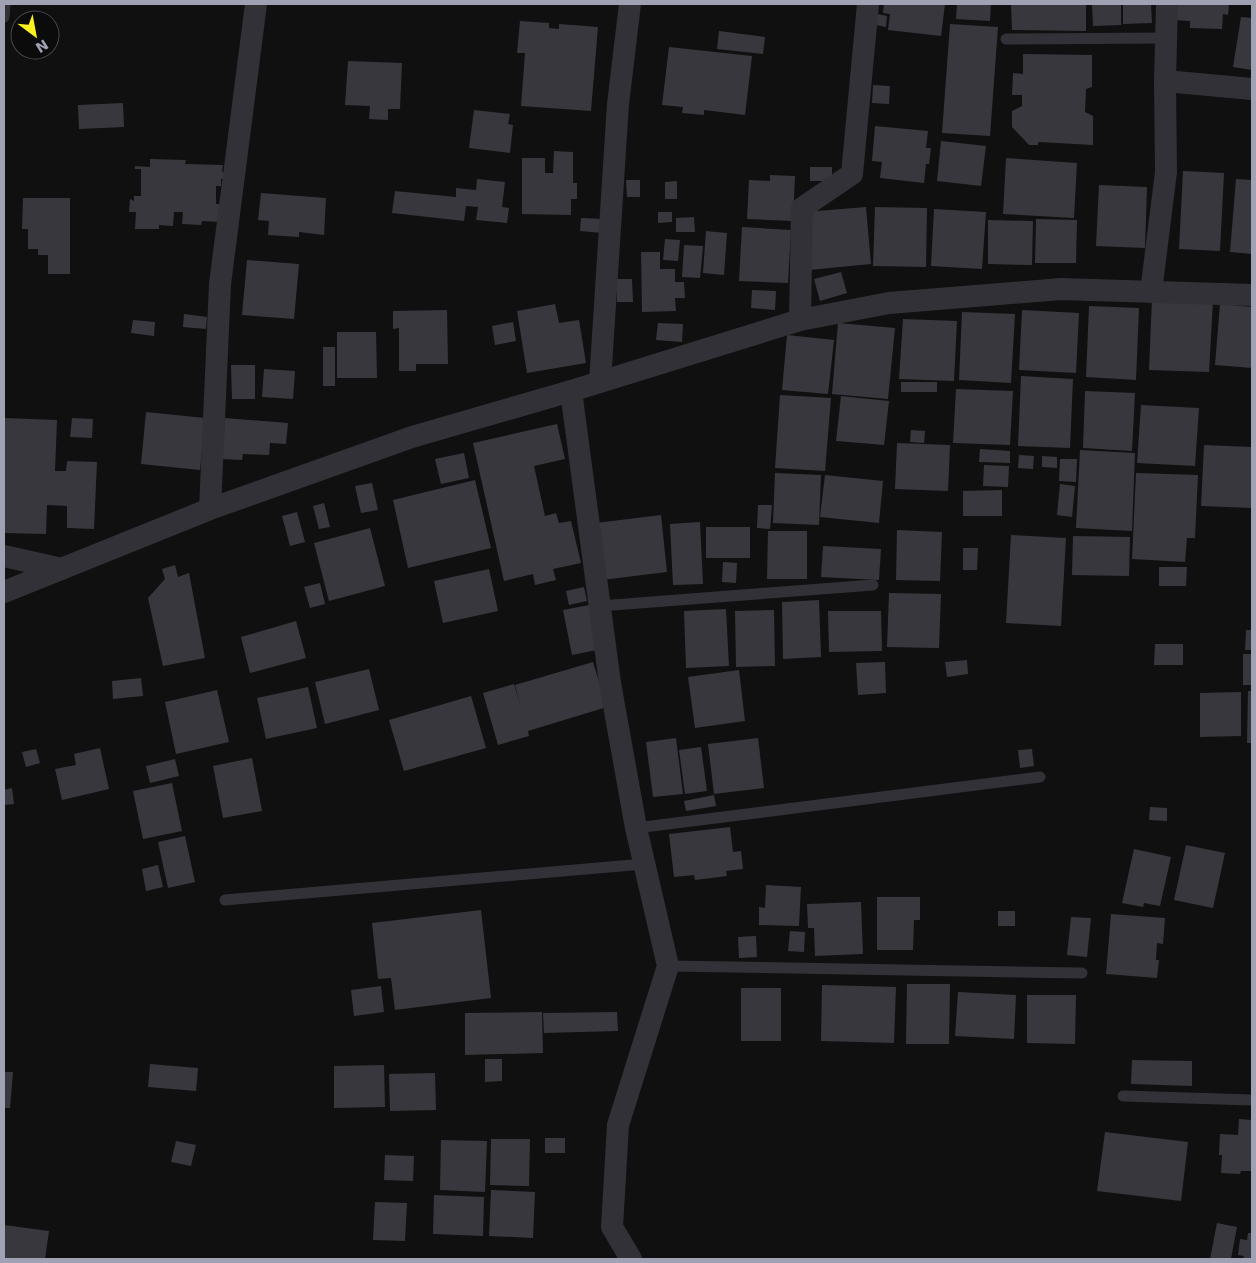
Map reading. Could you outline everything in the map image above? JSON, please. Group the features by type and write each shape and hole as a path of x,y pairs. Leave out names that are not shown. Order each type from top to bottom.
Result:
{"street":[{"path":"210,509 220,284 256,4"},
{"path":"600,382 618,104 630,4"},
{"path":"800,320 802,208 852,174 868,4"},
{"path":"1151,292 1166,172 1165,81 1167,4"},
{"path":"1165,81 1252,89"},
{"path":"4,592 210,509 412,436 571,391 800,320 889,303 1061,289 1252,295"},
{"path":"571,391 610,683 636,828 668,966 618,1125 612,1227 631,1259"},
{"path":"4,556 62,569"}],"lane":[{"path":"4,4 4,17"},
{"path":"1006,39 1166,38"},
{"path":"600,606 873,586"},
{"path":"636,828 1040,777"},
{"path":"225,900 644,864"},
{"path":"668,966 1082,973"},
{"path":"1123,1096 1252,1100"}],"building":[{"path":"884,4 945,4 941,36 888,30 890,14 883,13"},
{"path":"957,4 991,4 990,21 956,19"},
{"path":"1011,4 1086,4 1086,31 1012,30"},
{"path":"1092,4 1121,4 1121,25 1093,26"},
{"path":"1123,4 1151,4 1152,23 1123,24"},
{"path":"1173,4 1229,4 1228,15 1223,14 1222,29 1190,28 1190,21 1172,20"},
{"path":"877,14 887,16 886,27 876,25"},
{"path":"1241,17 1252,18 1252,70 1233,67"},
{"path":"520,21 549,23 549,28 559,29 559,24 598,27 591,111 521,106 525,53 517,53"},
{"path":"950,24 998,27 990,136 942,133"},
{"path":"719,31 765,37 763,54 717,49"},
{"path":"669,47 752,56 745,115 704,110 704,115 682,113 683,107 662,105"},
{"path":"1023,54 1092,55 1092,87 1086,89 1085,112 1093,116 1093,145 1038,142 1038,145 1029,145 1012,127 1012,111 1022,106 1022,95 1012,95 1013,73 1023,74"},
{"path":"348,61 402,63 400,109 388,109 388,120 369,119 370,106 345,105"},
{"path":"873,85 890,86 889,104 872,103"},
{"path":"123,103 124,127 79,129 78,105"},
{"path":"474,110 510,114 508,124 513,125 510,153 469,148"},
{"path":"875,126 928,131 926,148 931,148 929,164 926,164 924,183 880,178 882,162 872,161"},
{"path":"941,141 986,146 981,186 937,181"},
{"path":"554,151 573,152 573,183 577,183 577,199 571,199 571,215 522,214 522,158 545,158 545,173 553,173"},
{"path":"1006,158 1077,163 1074,218 1003,214"},
{"path":"150,159 186,160 185,164 223,165 222,172 228,173 227,179 221,179 221,186 216,186 216,204 220,204 220,222 202,221 201,225 182,224 183,212 174,212 173,226 159,225 159,229 135,229 136,212 129,212 130,199 134,201 134,196 141,196 141,169 135,169 135,166 150,167"},
{"path":"810,167 832,167 832,181 810,181"},
{"path":"1183,171 1224,173 1220,251 1179,249"},
{"path":"770,175 795,176 793,221 747,219 749,180 770,181"},
{"path":"477,179 505,182 502,207 509,208 507,223 476,220 478,207 466,206 464,221 392,213 395,191 456,197 456,188 476,190"},
{"path":"1236,179 1252,180 1252,254 1230,252"},
{"path":"626,180 640,180 640,197 627,197"},
{"path":"677,181 677,199 665,199 665,182"},
{"path":"1099,185 1147,187 1145,248 1096,246"},
{"path":"261,193 326,198 324,235 299,232 299,237 268,235 269,221 258,220"},
{"path":"23,198 70,198 70,274 48,274 48,255 38,255 38,249 28,249 28,229 22,229"},
{"path":"866,207 871,264 809,270 805,212"},
{"path":"875,207 927,208 926,267 873,266"},
{"path":"934,209 986,212 982,269 931,266"},
{"path":"658,212 672,212 672,222 658,223"},
{"path":"694,217 695,232 676,232 676,218"},
{"path":"581,218 604,219 603,233 580,231"},
{"path":"1036,219 1077,220 1076,263 1035,263"},
{"path":"988,220 1033,221 1032,265 988,264"},
{"path":"742,227 791,230 788,283 739,281"},
{"path":"706,231 727,233 724,275 703,273"},
{"path":"665,239 680,240 678,261 663,260"},
{"path":"684,245 703,246 700,278 682,277"},
{"path":"641,252 660,252 660,269 675,269 675,282 684,282 685,298 675,298 676,311 642,312"},
{"path":"247,260 299,264 294,319 242,315"},
{"path":"841,272 847,293 820,301 814,279"},
{"path":"617,279 632,279 633,302 617,302"},
{"path":"752,290 776,291 775,310 751,308"},
{"path":"1152,298 1213,301 1209,372 1149,370"},
{"path":"555,304 559,323 579,320 586,363 527,373 517,311"},
{"path":"1220,304 1252,307 1252,368 1215,365"},
{"path":"1089,306 1139,308 1136,380 1086,377"},
{"path":"447,310 448,364 416,364 416,371 399,371 399,328 393,329 393,311"},
{"path":"1022,310 1079,313 1076,373 1019,370"},
{"path":"962,312 1015,314 1011,383 959,380"},
{"path":"184,314 207,317 206,329 183,327"},
{"path":"903,319 957,321 954,381 899,379"},
{"path":"133,320 155,322 154,336 131,333"},
{"path":"513,322 516,341 495,345 492,326"},
{"path":"658,323 683,324 682,342 656,340"},
{"path":"838,323 895,328 888,399 832,394"},
{"path":"337,332 376,332 377,378 337,378"},
{"path":"787,335 834,340 828,394 782,390"},
{"path":"323,347 335,347 335,386 323,386"},
{"path":"231,365 255,365 255,399 232,399"},
{"path":"264,369 295,371 293,399 262,397"},
{"path":"1021,376 1073,379 1070,448 1018,446"},
{"path":"901,382 937,382 937,392 901,392"},
{"path":"956,389 1013,391 1010,445 953,443"},
{"path":"1085,391 1135,393 1132,451 1083,448"},
{"path":"780,395 831,398 825,471 775,468"},
{"path":"841,396 889,401 884,445 836,441"},
{"path":"1141,405 1199,408 1195,466 1137,463"},
{"path":"146,412 205,418 200,470 141,464"},
{"path":"4,418 57,420 55,471 66,471 67,461 97,462 94,529 67,528 67,506 47,505 46,534 4,533"},
{"path":"72,418 93,419 92,438 70,437"},
{"path":"225,418 288,423 286,444 270,443 269,455 243,454 242,460 222,459"},
{"path":"557,424 565,459 534,466 545,516 556,513 559,523 571,521 581,563 553,569 556,580 535,585 533,574 504,581 473,443"},
{"path":"911,430 925,431 924,443 910,442"},
{"path":"897,443 950,445 948,491 895,489"},
{"path":"1204,445 1252,447 1252,508 1201,506"},
{"path":"980,449 1010,451 1010,463 979,462"},
{"path":"1080,450 1135,453 1132,531 1076,528"},
{"path":"464,453 469,478 441,484 435,459"},
{"path":"1019,455 1034,456 1033,469 1018,468"},
{"path":"1042,456 1057,457 1057,468 1042,467"},
{"path":"1060,459 1077,459 1076,482 1059,481"},
{"path":"984,465 1009,466 1008,487 983,486"},
{"path":"775,473 821,475 819,525 773,523"},
{"path":"1136,473 1198,475 1195,538 1187,538 1185,562 1132,559"},
{"path":"825,475 883,481 879,523 820,517"},
{"path":"475,480 491,548 408,568 393,500"},
{"path":"372,483 378,510 361,513 355,486"},
{"path":"1060,484 1075,486 1072,517 1057,515"},
{"path":"1002,490 1002,516 963,516 963,491"},
{"path":"324,503 330,527 319,529 313,506"},
{"path":"758,505 772,505 770,529 757,528"},
{"path":"297,512 305,542 290,546 282,516"},
{"path":"661,515 667,572 602,580 596,523"},
{"path":"700,522 703,584 673,585 670,524"},
{"path":"706,527 750,527 750,558 706,558"},
{"path":"370,528 385,586 329,601 314,543"},
{"path":"897,530 942,532 940,581 896,580"},
{"path":"768,531 807,531 807,579 767,579"},
{"path":"1011,535 1066,538 1061,626 1006,623"},
{"path":"1073,536 1130,537 1129,576 1072,575"},
{"path":"823,546 881,549 879,580 821,577"},
{"path":"963,548 978,548 977,570 963,570"},
{"path":"723,562 737,563 736,583 722,582"},
{"path":"175,565 178,577 189,573 205,658 163,666 148,598 165,579 162,569"},
{"path":"1159,567 1187,567 1186,586 1159,586"},
{"path":"489,569 498,611 443,623 434,581"},
{"path":"320,583 325,604 310,608 304,587"},
{"path":"584,587 587,601 569,605 566,591"},
{"path":"889,593 941,594 939,648 887,647"},
{"path":"819,600 821,657 783,659 782,602"},
{"path":"589,605 597,650 572,655 563,610"},
{"path":"726,609 729,666 686,668 684,611"},
{"path":"774,610 775,666 736,667 735,611"},
{"path":"828,611 881,611 882,651 829,652"},
{"path":"296,621 306,658 250,673 241,637"},
{"path":"1246,630 1252,630 1252,650 1245,650"},
{"path":"1155,644 1183,644 1183,665 1154,665"},
{"path":"1243,654 1252,654 1252,685 1243,685"},
{"path":"967,660 968,674 947,677 945,662"},
{"path":"593,662 607,707 528,731 529,736 498,745 483,693 514,684 521,707 515,685"},
{"path":"885,662 886,693 858,695 856,663"},
{"path":"369,669 379,710 325,724 315,682"},
{"path":"739,670 745,721 695,728 688,677"},
{"path":"141,678 143,696 113,699 112,681"},
{"path":"308,687 317,728 266,739 257,698"},
{"path":"217,690 229,742 176,754 165,702"},
{"path":"1248,691 1252,691 1252,743 1247,743"},
{"path":"1241,692 1241,736 1200,737 1200,693"},
{"path":"471,696 486,748 404,771 389,720"},
{"path":"676,738 683,794 653,797 646,742"},
{"path":"758,738 764,788 714,794 708,744"},
{"path":"701,747 707,791 685,794 679,750"},
{"path":"100,748 109,789 62,800 55,769 76,765 74,754"},
{"path":"36,749 40,763 26,767 22,752"},
{"path":"1032,749 1034,766 1020,768 1018,750"},
{"path":"252,758 262,811 223,818 213,766"},
{"path":"175,759 179,776 150,783 146,766"},
{"path":"172,783 182,831 143,839 133,791"},
{"path":"12,788 14,804 4,805 4,790"},
{"path":"714,795 716,806 686,811 684,801"},
{"path":"1150,807 1167,808 1167,821 1149,820"},
{"path":"730,827 733,852 741,851 743,869 726,871 727,876 695,880 694,875 674,877 669,834"},
{"path":"185,836 195,882 168,888 158,842"},
{"path":"1186,845 1225,853 1213,908 1174,900"},
{"path":"1134,849 1171,857 1160,906 1144,903 1143,907 1122,903"},
{"path":"158,865 163,887 146,891 142,869"},
{"path":"766,885 801,887 799,926 759,925 759,907 765,908"},
{"path":"877,897 920,897 920,920 914,920 913,950 877,950"},
{"path":"861,902 863,954 815,956 814,928 808,928 807,904"},
{"path":"481,910 491,998 395,1010 391,978 378,979 372,923"},
{"path":"998,911 1015,911 1015,926 998,926"},
{"path":"1111,914 1165,918 1163,944 1157,943 1156,960 1159,960 1157,978 1106,974"},
{"path":"1071,917 1091,918 1087,957 1067,955"},
{"path":"790,931 805,932 804,952 788,951"},
{"path":"756,936 757,957 739,958 738,937"},
{"path":"907,984 950,984 949,1044 906,1044"},
{"path":"822,985 896,987 894,1043 821,1041"},
{"path":"381,986 384,1012 354,1016 351,990"},
{"path":"741,988 781,988 781,1041 741,1041"},
{"path":"958,992 1016,995 1014,1039 955,1036"},
{"path":"1027,995 1076,995 1075,1044 1027,1043"},
{"path":"542,1012 543,1053 465,1055 465,1013"},
{"path":"617,1012 618,1031 544,1033 543,1013"},
{"path":"485,1059 502,1059 502,1081 485,1082"},
{"path":"1132,1060 1192,1061 1192,1086 1131,1084"},
{"path":"150,1064 198,1068 196,1091 148,1087"},
{"path":"384,1065 385,1107 334,1108 334,1066"},
{"path":"4,1072 13,1072 10,1108 4,1108"},
{"path":"435,1073 436,1110 390,1111 389,1074"},
{"path":"1239,1119 1252,1120 1252,1171 1241,1171 1240,1174 1221,1173 1222,1155 1219,1155 1220,1134 1238,1135"},
{"path":"1105,1132 1188,1142 1181,1201 1097,1191"},
{"path":"545,1138 565,1138 565,1153 545,1153"},
{"path":"491,1139 530,1139 529,1186 490,1185"},
{"path":"441,1140 487,1141 485,1192 440,1190"},
{"path":"176,1141 196,1145 191,1166 171,1162"},
{"path":"385,1155 414,1156 413,1181 384,1180"},
{"path":"491,1190 535,1192 533,1238 489,1236"},
{"path":"434,1195 484,1197 483,1236 433,1234"},
{"path":"375,1202 407,1203 405,1241 373,1240"},
{"path":"1217,1223 1237,1227 1231,1259 1210,1259"},
{"path":"4,1225 49,1231 45,1259 4,1259"},
{"path":"1248,1233 1252,1233 1252,1259 1243,1259 1244,1256 1238,1255 1240,1239 1247,1240"}]}
